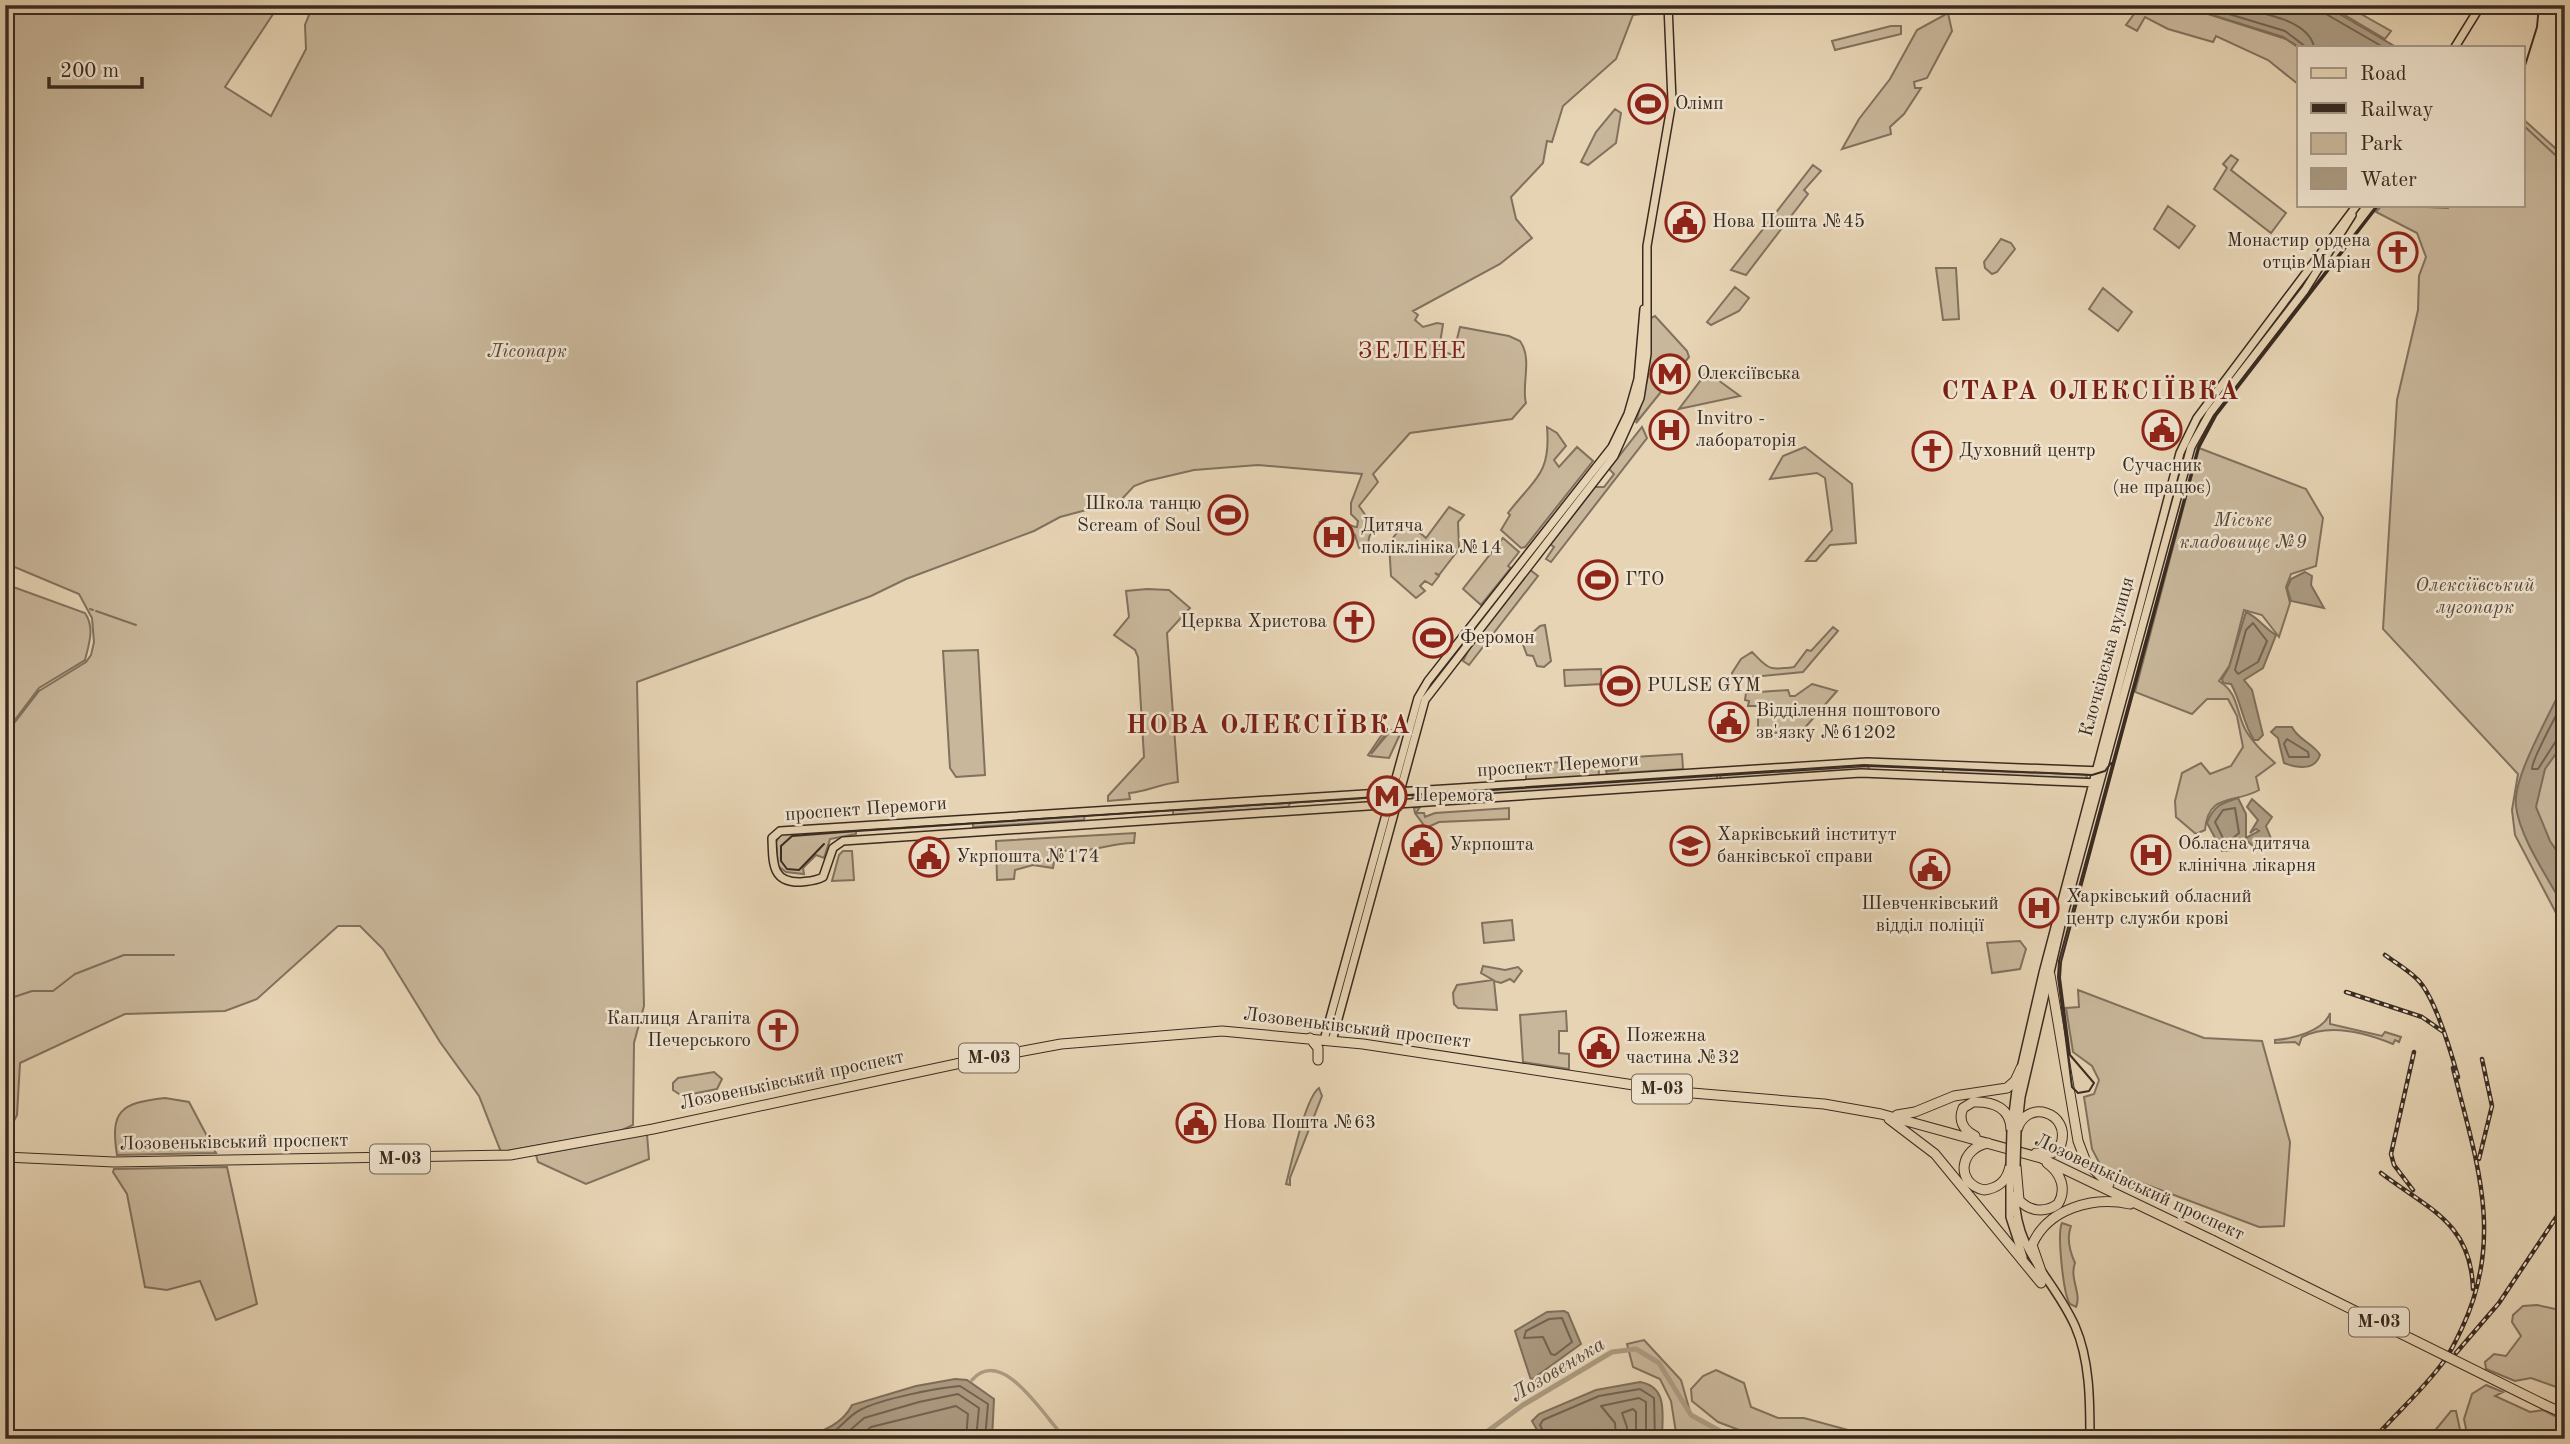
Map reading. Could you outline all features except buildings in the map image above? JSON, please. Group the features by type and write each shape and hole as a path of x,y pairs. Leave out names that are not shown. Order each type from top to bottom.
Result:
{"highway":[{"path":"2050,975 2070,1103 2082,1156 2101,1179 2149,1210"},
{"name":"Лозовеньківський проспект","path":"5,1157 127,1162 510,1155 653,1129 970,1061 1082,1041 1222,1031 1310,1038 1681,1092 1824,1104 1881,1114 2024,1152 2212,1240 2565,1414"},
{"path":"1310,1038 1318,1048 1318,1060"},
{"path":"1881,1114 1908,1114 1954,1096 2005,1089 2014,1083 2021,1068"},
{"path":"1989,1142 1970,1133 1962,1124 1962,1112 1968,1103 1984,1102 2002,1108 2010,1118 2014,1130"},
{"path":"2014,1130 2023,1117 2037,1112 2053,1115 2062,1127 2062,1142 2054,1152 2024,1152"},
{"path":"1881,1114 1935,1154 2041,1278"},
{"path":"1989,1142 1978,1145 1966,1155 1963,1167 1968,1181 1979,1189 1991,1189 2005,1181 2013,1166"},
{"path":"2013,1166 2021,1203 2038,1210 2058,1204 2062,1189 2057,1172 2046,1162 2024,1152"},
{"path":"2041,1278 2032,1245 2041,1231 2059,1215 2101,1202 2122,1203 2149,1210"}],"main road":[{"path":"1395,792 1404,775 1427,697 1606,467 1626,436 1645,380 1647,246 1672,101 1668,5"},
{"path":"2456,46 2481,5"},
{"name":"Клочківська вулиця","path":"2090,1439 2085,1358 2071,1318 2023,1257 2014,1233 2009,1205 2021,1068 2099,771 2172,476 2186,438 2204,408 2356,206"},
{"path":"1328,1041 1354,952 1411,721 1426,685 1601,463 1620,432 1638,379 1647,294"},
{"name":"проспект Перемоги","path":"2096,782 1861,773 1088,823 843,841 835,846 824,875 816,881 788,882 778,876 773,868 772,838 777,832 1874,762 2099,771"},
{"path":"1404,775 1405,783 1410,787 1453,788"},
{"name":"Клочківська вулиця","path":"2014,1130 2096,782"},
{"path":"1380,830 1392,805"},
{"path":"1328,1041 1380,830 1381,815 1377,808 1340,807"},
{"path":"1087,811 1088,823"}],"green space":[{"name":"Лісопарк","path":"5,5 279,5 225,87 271,116 306,49 305,25 313,5 1665,5 1657,12 1633,15 1616,59 1563,106 1552,142 1547,141 1543,163 1511,197 1516,219 1532,238 1500,264 1413,311 1418,315 1415,320 1423,327 1443,324 1439,350 1453,355 1460,327 1509,336 1520,341 1526,356 1526,403 1512,419 1410,433 1373,474 1378,482 1359,506 1368,519 1383,523 1370,536 1369,550 1359,548 1355,535 1343,527 1320,522 1331,518 1357,527 1358,521 1351,514 1351,503 1362,474 1258,465 1194,470 1147,481 1134,486 1120,501 1060,517 1034,531 906,579 871,596 637,682 644,1006 634,1043 633,1125 620,1131 501,1152 479,1096 440,1042 383,949 360,926 338,926 257,999 225,1011 125,1014 20,1063 17,1115 5,1138 5,735 39,691 86,662 94,642 92,618 79,594 5,563"},
{"path":"2136,5 2180,5 2286,39 2297,47 2297,83 2268,60 2216,36 2213,42 2168,29 2145,17 2137,31 2126,25 2137,10"},
{"path":"2328,5 2345,5 2391,31 2385,39"},
{"path":"1948,13 1952,31 1927,78 1914,82 1915,88 1921,88 1904,114 1890,127 1891,134 1842,149 1859,119 1890,79 1917,30"},
{"path":"1891,26 1901,26 1901,34 1835,50 1832,41"},
{"path":"1615,109 1621,113 1616,143 1588,165 1581,162 1596,132"},
{"name":"Олексіївський лугопарк","path":"2524,120 2565,157 2565,930 2515,835 2512,810 2518,774 2383,629 2397,400 2418,310 2419,276 2426,257 2417,233 2376,212 2381,206 2524,206"},
{"path":"2231,155 2238,160 2231,170 2286,213 2271,233 2214,189 2227,168 2223,164"},
{"path":"1813,165 1821,171 1804,190 1808,194 1746,275 1731,270"},
{"path":"2168,206 2195,226 2179,248 2154,229"},
{"path":"2001,239 2011,243 2015,249 1997,272 1992,274 1985,268 1984,262"},
{"path":"1936,268 1956,268 1959,319 1943,320"},
{"path":"1735,287 1749,298 1739,311 1711,325 1707,322"},
{"path":"2103,288 2132,312 2118,331 2089,309"},
{"path":"1655,316 1687,351 1689,357 1636,423 1648,376 1651,318"},
{"path":"1707,372 1740,396 1679,409"},
{"path":"1547,427 1557,433 1566,446 1554,460 1559,467 1577,447 1593,461 1525,547 1521,548 1501,530 1510,515 1508,513 1544,466 1548,443"},
{"path":"1642,427 1647,438 1551,562 1546,559 1554,547 1550,544 1595,487 1604,487 1614,474 1609,469"},
{"path":"1805,447 1852,484 1856,543 1830,545 1816,561 1806,561 1832,530 1825,478 1817,473 1770,479 1783,456"},
{"name":"Міське кладовище №9","path":"2199,448 2306,489 2323,518 2316,566 2291,574 2286,587 2290,603 2279,637 2262,615 2244,610 2230,665 2219,681 2230,691 2248,734 2275,763 2256,777 2259,790 2217,804 2207,818 2205,830 2196,834 2176,817 2175,801 2182,773 2201,763 2210,774 2231,766 2243,747 2237,716 2228,699 2207,699 2192,714 2135,692"},
{"path":"1449,507 1464,515 1458,522 1459,549 1439,575 1435,573 1439,576 1432,585 1425,581 1420,586 1425,591 1416,598 1391,576 1389,543 1406,521 1426,538"},
{"path":"1503,538 1519,552 1508,566 1511,568 1481,605 1463,589"},
{"path":"1529,569 1538,576 1469,665 1463,661 1470,647"},
{"path":"5,584 85,613 90,630 85,660 39,688 5,733"},
{"path":"1169,590 1190,608 1167,633 1178,782 1129,793 1130,799 1108,801 1108,796 1144,757 1138,657 1135,650 1114,635 1129,617 1126,591"},
{"path":"1545,625 1551,661 1544,667 1537,666 1533,656 1527,655 1522,642 1540,626"},
{"path":"1833,627 1838,631 1803,672 1733,679 1732,673 1741,659 1752,652 1769,667 1794,667 1807,650 1811,651"},
{"path":"978,650 985,775 956,777 950,768 943,651"},
{"path":"1601,669 1602,684 1565,686 1564,670"},
{"path":"1812,684 1837,691 1802,731 1758,734 1758,706 1748,706 1746,693 1788,690 1790,696 1795,696"},
{"path":"1385,730 1387,732 1371,754 1391,730 1402,730 1389,758 1368,755"},
{"path":"1682,754 1683,769 1607,774 1606,771 1618,770 1618,758"},
{"path":"1598,759 1599,776 1526,780 1526,765"},
{"path":"1868,764 1869,770 1721,780 1720,775"},
{"path":"1943,766 2085,774 2087,777 1943,773"},
{"path":"1717,773 1717,779 1704,781 1413,799 1412,795 1435,791"},
{"path":"1292,800 1288,807 1173,815 1173,810"},
{"path":"1420,807 1416,813 1424,813 1425,817 1435,813 1509,808 1509,819 1439,822 1426,828 1415,813 1414,808"},
{"path":"1085,814 1084,820 973,827 973,823"},
{"path":"856,829 856,834 830,839 824,858 816,855 803,868 804,874 786,872 778,866 776,842 781,834"},
{"path":"1135,833 1134,843 1085,851 1056,848 1053,868 1033,865 1015,870 1014,879 997,880 996,841"},
{"path":"843,851 852,851 854,880 832,881 839,855"},
{"path":"1512,920 1514,940 1484,943 1482,923"},
{"path":"2020,941 2026,949 2020,969 1992,973 1987,943"},
{"path":"1483,966 1505,970 1518,967 1522,971 1514,982 1510,979 1501,983 1494,981 1497,1010 1458,1008 1454,1004 1453,993 1457,985 1493,980 1481,973"},
{"path":"2078,990 2204,1038 2262,1041 2290,1142 2284,1226 2259,1227 2102,1168 2092,1149 2084,1097 2094,1094 2099,1080 2092,1066 2073,1052 2066,1008 2079,1007"},
{"path":"1566,1011 1567,1031 1559,1031 1559,1053 1569,1054 1569,1069 1523,1062 1520,1015"},
{"path":"2330,1013 2330,1024 2382,1036 2385,1032 2401,1037 2399,1042 2395,1040 2393,1044 2359,1033 2324,1030 2302,1037 2299,1045 2295,1042 2275,1043 2275,1040 2298,1036 2314,1029 2327,1019"},
{"path":"714,1072 722,1079 717,1089 682,1096 673,1090 673,1083 678,1078"},
{"path":"1319,1088 1322,1096 1290,1178 1290,1185 1286,1184 1304,1118"},
{"path":"165,1098 189,1102 216,1153 117,1155 115,1128 122,1112 138,1103"},
{"path":"647,1134 649,1159 586,1184 538,1162 536,1155"},
{"path":"227,1167 257,1304 216,1320 200,1281 167,1290 145,1287 127,1194 113,1172 114,1169"},
{"path":"2062,1223 2071,1226 2069,1241 2075,1263 2073,1274 2078,1297 2076,1307 2070,1304 2067,1298 2063,1276 2060,1250"},
{"path":"2537,1305 2560,1310 2565,1308 2565,1384 2562,1389 2531,1378 2515,1381 2486,1369 2485,1362 2494,1354 2506,1356 2521,1336 2512,1322 2513,1315 2523,1306"},
{"path":"1644,1340 1681,1380 1691,1415 1729,1436 1749,1439 1677,1439 1671,1401 1660,1379 1633,1367 1627,1344"},
{"path":"1716,1370 1744,1383 1751,1407 1778,1418 1804,1418 1881,1439 1763,1439 1718,1422 1692,1401 1691,1389 1703,1376"},
{"path":"2486,1385 2503,1392 2495,1396 2530,1412 2543,1410 2565,1421 2565,1439 2468,1439 2464,1419 2472,1394"},
{"path":"2451,1411 2456,1411 2462,1439 2428,1439"}],"water":[{"path":"2180,5 2324,5 2394,46 2297,46 2283,37"},
{"path":"2305,572 2312,576 2311,585 2324,608 2291,601 2287,588 2291,579"},
{"path":"2246,612 2276,635 2263,668 2244,680 2252,690 2263,735 2258,740 2254,740 2250,733 2231,684 2223,683 2222,679 2229,667"},
{"path":"2565,681 2565,741 2545,769 2536,807 2550,841 2565,863 2565,909 2523,831 2518,818 2516,794 2526,762"},
{"path":"2276,727 2292,727 2317,751 2320,755 2318,760 2305,767 2284,763 2278,738 2271,732"},
{"path":"2238,798 2246,814 2246,838 2259,831 2256,829 2250,833 2258,820 2247,807 2252,799 2272,817 2266,826 2272,841 2253,846 2246,840 2238,843 2235,850 2222,851 2207,823 2219,806"},
{"path":"1547,1312 1568,1313 1581,1344 1531,1380 1515,1331"},
{"path":"955,1379 967,1380 994,1399 992,1439 794,1439 835,1424 852,1405 916,1386"},
{"path":"1640,1382 1649,1385 1660,1396 1663,1412 1662,1439 1542,1439 1532,1421 1539,1414 1596,1390"}],"waterway":[{"path":"2524,126 2565,164"},
{"path":"96,611 136,625"},
{"path":"5,1000 32,991 53,991 75,974 124,955 174,955"},
{"name":"Лозовенька","path":"1477,1439 1523,1405 1612,1352 1636,1349 1659,1363 1691,1415 1729,1436 1749,1439"},
{"path":"972,1380 984,1371 997,1371 1010,1378 1036,1402 1066,1439"}],"tram line":[{"path":"2524,69 2537,27 2539,5"},
{"path":"2376,206 2214,416 2198,447 2059,961 2058,977 2072,1087 2078,1093 2089,1091 2094,1083 2070,1055 2060,978 2061,962 2199,448 2216,416 2378,206"},
{"path":"824,844 799,870 787,869 781,861 781,846 792,836 857,831 1864,765 2092,775 2105,771 2111,763"}],"railway":[{"path":"2385,955 2424,987 2442,1025 2458,1077"},
{"path":"2346,992 2422,1017 2442,1031"},
{"path":"2413,1190 2394,1165 2391,1154 2414,1052"},
{"path":"2479,1159 2492,1106 2482,1059"},
{"path":"2380,1432 2427,1382 2450,1352 2475,1294 2482,1262 2482,1198 2453,1068"},
{"path":"2381,1173 2444,1219 2455,1232 2470,1266 2473,1289"},
{"path":"2456,1353 2499,1303 2565,1204"}],"place":[{"name":"Олімп","path":"1648,104"},
{"name":"Нова Пошта №45","path":"1685,222"},
{"name":"Монастир ордена отців Маріан","path":"2398,252"},
{"name":"Олексіївська","path":"1670,374"},
{"name":"Invitro - лабораторія","path":"1669,430"},
{"name":"Сучасник (не працює)","path":"2162,430"},
{"name":"Духовний центр","path":"1932,451"},
{"name":"Школа танцю Scream of Soul","path":"1228,515"},
{"name":"Дитяча поліклініка №14","path":"1334,537"},
{"name":"ГТО","path":"1598,580"},
{"name":"Церква Христова","path":"1354,622"},
{"name":"Феромон","path":"1433,638"},
{"name":"PULSE GYM","path":"1620,686"},
{"name":"Відділення поштового зв'язку №61202","path":"1729,722"},
{"name":"Перемога","path":"1387,796"},
{"name":"Укрпошта","path":"1422,845"},
{"name":"Харківський інститут банківської справи","path":"1690,846"},
{"name":"Обласна дитяча клінічна лікарня","path":"2151,855"},
{"name":"Укрпошта №174","path":"929,857"},
{"name":"Шевченківський відділ поліції","path":"1930,869"},
{"name":"Харківський обласний центр служби крові","path":"2039,908"},
{"name":"Каплиця Агапіта Печерського","path":"778,1030"},
{"name":"Пожежна частина №32","path":"1599,1047"},
{"name":"Нова Пошта №63","path":"1196,1123"}],"district":[{"name":"ЗЕЛЕНЕ","path":"1413,351"},
{"name":"СТАРА ОЛЕКСІЇВКА","path":"2091,392"},
{"name":"НОВА ОЛЕКСІЇВКА","path":"1269,726"}]}
